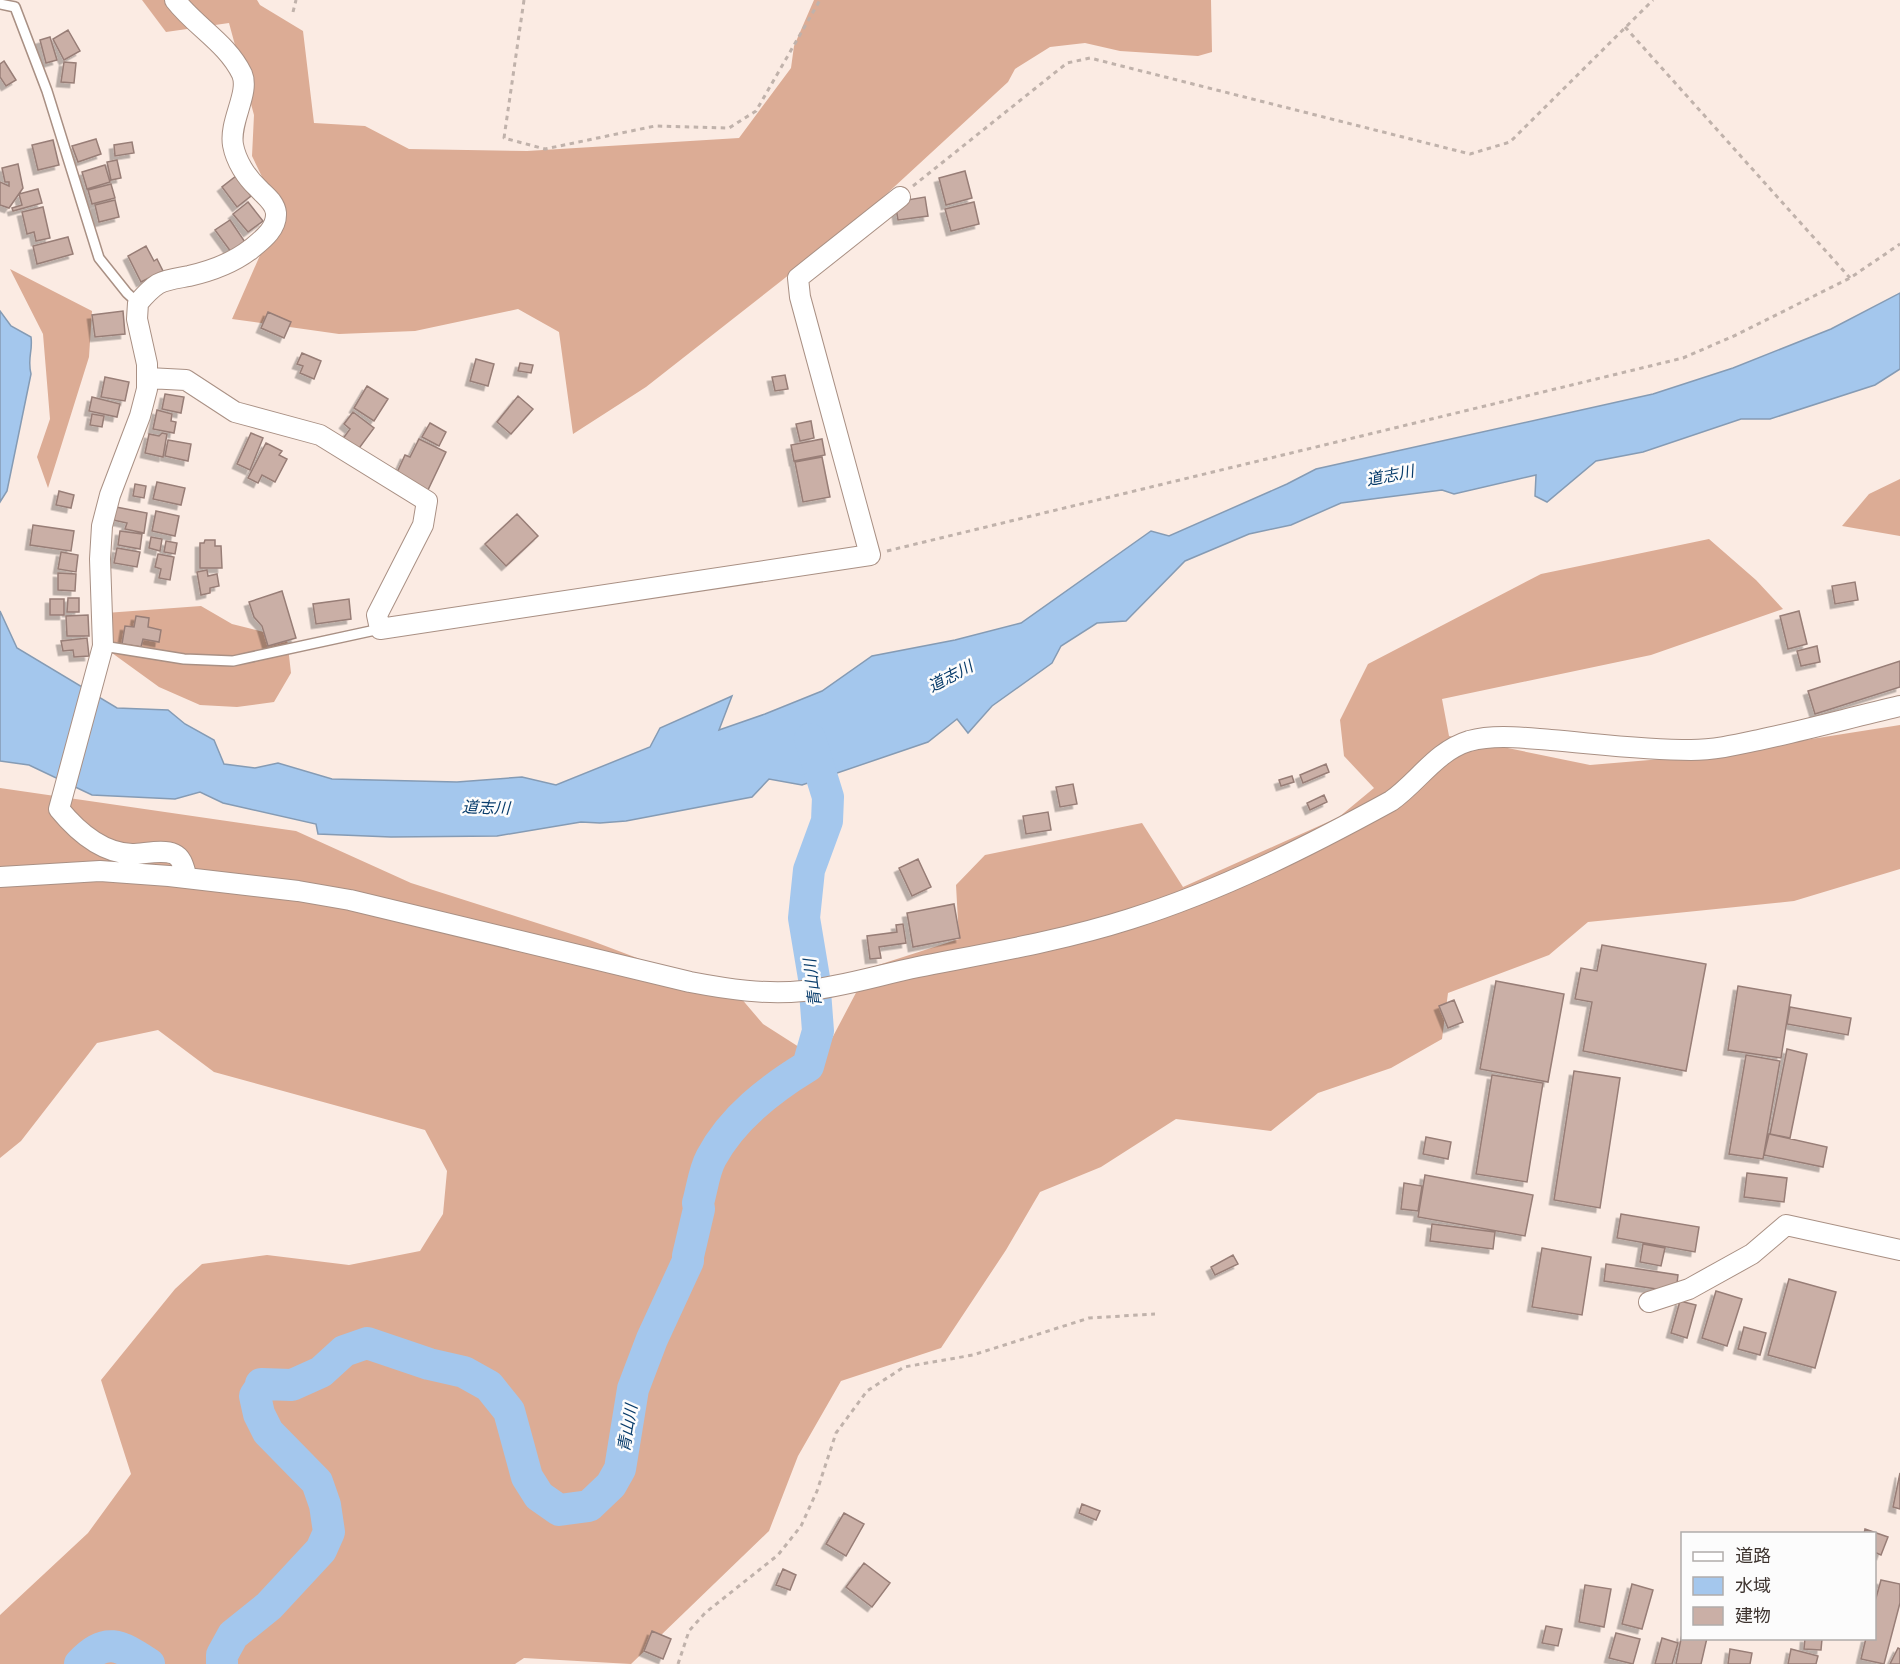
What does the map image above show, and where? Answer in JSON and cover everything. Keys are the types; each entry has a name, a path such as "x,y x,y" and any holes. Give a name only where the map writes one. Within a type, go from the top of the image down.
{"street":[{"path":"175,0 191,18 218,40 241,73 244,90 233,122 233,144 242,168 273,204 276,221 272,230 250,250 210,270 159,283 138,303 137,319 148,378 140,416 102,526 100,559 103,646 59,809 78,830 104,848 123,853 171,852 183,864 187,878"},
{"path":"148,378 186,380 236,412 320,435 427,501 423,525 377,615 380,629 870,555 800,297 798,278 900,197"},
{"path":"0,877 100,872 187,878 324,895 690,982 745,991 801,991 838,986 1053,940 1124,921 1191,897 1262,868 1391,801 1437,758 1467,742 1512,737 1639,748 1716,749 1900,705"},
{"path":"1649,1302 1689,1289 1752,1254 1786,1224 1900,1250"}],"lane":[{"path":"0,4 15,7 47,91 99,258 138,303"},
{"path":"103,646 184,659 233,661 380,629"}],"path":[{"path":"293,12 296,0"},
{"path":"524,0 504,138 545,149 655,126 729,128 756,111 820,0"},
{"path":"900,197 1067,63 1090,58 1470,154 1510,142 1653,0"},
{"path":"1624,27 1850,278"},
{"path":"870,555 1683,358 1736,336 1850,278 1900,244"},
{"path":"678,1664 689,1631 705,1613 778,1555 801,1526 817,1491 836,1432 867,1391 904,1367 974,1355 1089,1318 1155,1314"}],"shaded area":[{"path":"142,0 257,0 260,5 303,31 314,123 365,126 409,149 527,151 739,138 791,68 794,46 814,0 1211,0 1212,52 1198,56 1120,51 1085,43 1050,47 1015,69 1008,82 855,223 646,387 573,434 559,332 518,309 415,331 339,334 232,319 279,212 252,156 254,115 229,23 166,32"},
{"path":"10,269 92,311 89,357 48,488 37,457 50,419 43,334"},
{"path":"1900,479 1900,536 1842,526 1869,494"},
{"path":"1709,539 1756,580 1783,609 1651,655 1442,699 1449,736 1590,765 1710,755 1900,725 1900,869 1794,901 1588,922 1549,955 1448,993 1442,1039 1391,1068 1318,1093 1271,1131 1176,1119 1101,1167 1040,1192 1006,1250 941,1348 841,1381 798,1456 769,1531 631,1664 524,1658 515,1664 0,1664 0,1615 88,1533 131,1474 101,1380 175,1289 202,1264 267,1255 349,1265 420,1251 443,1214 447,1171 425,1130 214,1072 158,1030 97,1043 21,1141 0,1158 0,788 296,831 411,883 587,939 740,997 763,1024 799,1047 808,1084 869,968 959,939 956,885 985,855 1142,823 1183,887 1339,817 1374,788 1344,756 1340,720 1368,664 1541,574"},
{"path":"201,606 232,624 287,638 291,673 274,702 237,707 200,705 159,687 112,653 92,614"}],"water":[{"name":"道志川","path":"1900,293 1900,369 1875,385 1770,419 1741,419 1643,452 1596,461 1547,502 1535,496 1536,475 1454,494 1442,490 1341,503 1291,525 1249,534 1185,561 1126,621 1097,623 1061,646 1052,663 992,706 968,733 957,719 928,742 802,785 769,779 752,797 626,821 581,822 497,836 391,837 318,834 316,824 223,803 200,792 175,799 92,795 29,765 0,761 0,611 17,648 117,708 168,710 185,724 214,740 224,764 255,768 278,763 332,779 457,782 522,777 556,785 650,747 660,728 732,696 719,730 822,691 872,656 955,640 1021,623 1151,531 1169,536 1316,469 1653,394 1733,368 1831,329"},
{"path":"0,311 11,326 31,337 31,374 7,491 0,502"}],"building":[{"path":"68,30 80,51 64,60 53,39"},
{"path":"50,37 57,60 46,63 40,40"},
{"path":"4,61 16,80 6,86 0,77 0,64"},
{"path":"64,62 76,63 74,83 61,82"},
{"path":"96,139 101,154 78,162 72,146"},
{"path":"53,140 59,165 38,170 32,145"},
{"path":"132,142 134,153 115,156 114,145"},
{"path":"117,160 121,178 111,180 107,162"},
{"path":"18,164 23,188 9,208 0,205 0,182 9,186 9,182 5,182 2,168"},
{"path":"105,165 110,182 87,189 82,172"},
{"path":"965,171 972,198 946,205 939,178"},
{"path":"236,176 251,196 237,207 222,187"},
{"path":"111,184 115,198 92,204 88,190"},
{"path":"38,189 42,203 13,211 12,208 22,205 19,194"},
{"path":"925,197 928,216 898,220 895,202"},
{"path":"115,200 119,217 99,222 95,205"},
{"path":"248,202 263,221 248,232 233,214"},
{"path":"974,202 979,224 951,231 945,209"},
{"path":"43,207 50,238 36,241 34,232 27,234 22,212"},
{"path":"230,220 245,242 231,252 215,230"},
{"path":"68,237 73,254 37,264 33,246"},
{"path":"146,246 154,261 157,259 163,271 141,282 128,256"},
{"path":"123,311 125,334 95,337 92,315"},
{"path":"268,312 291,322 284,338 261,328"},
{"path":"302,353 321,361 314,379 300,373 303,366 297,364"},
{"path":"476,359 494,364 488,386 470,381"},
{"path":"520,363 533,365 531,373 518,371"},
{"path":"785,375 788,389 775,391 772,377"},
{"path":"105,377 129,382 125,401 101,397"},
{"path":"367,386 388,399 374,421 354,408"},
{"path":"165,394 184,397 181,413 162,409"},
{"path":"518,396 533,409 511,434 497,422"},
{"path":"92,397 120,404 117,417 89,411"},
{"path":"157,410 172,414 171,421 176,422 174,433 153,429"},
{"path":"353,412 374,428 357,451 342,440 350,429 344,424"},
{"path":"92,414 104,416 102,427 90,425"},
{"path":"811,421 814,438 800,441 796,424"},
{"path":"430,423 446,432 439,446 422,437"},
{"path":"162,433 167,434 163,457 145,453 149,434 159,436"},
{"path":"251,433 263,438 250,470 237,464"},
{"path":"419,439 446,452 427,492 395,477 405,455 410,457"},
{"path":"822,439 825,455 794,461 791,445"},
{"path":"168,440 191,444 188,461 165,456"},
{"path":"266,443 282,451 279,455 287,459 275,482 262,475 258,483 248,478"},
{"path":"822,457 830,497 803,502 795,462"},
{"path":"157,482 185,488 181,505 153,499"},
{"path":"135,484 146,486 144,498 133,496"},
{"path":"59,491 74,495 71,508 56,505"},
{"path":"116,507 147,513 144,533 125,529 127,523 113,520"},
{"path":"156,511 179,516 175,536 152,531"},
{"path":"517,514 538,536 506,566 485,544"},
{"path":"33,525 74,531 71,551 30,545"},
{"path":"120,531 142,534 140,549 118,545"},
{"path":"151,537 162,539 160,551 149,548"},
{"path":"205,540 215,540 215,546 221,546 222,568 200,568 200,543 204,543"},
{"path":"166,541 177,543 175,554 164,552"},
{"path":"117,548 140,552 137,567 114,563"},
{"path":"61,552 78,555 76,572 58,569"},
{"path":"158,554 174,557 170,580 159,578 161,569 155,567"},
{"path":"207,570 208,576 217,574 219,586 210,588 210,593 201,595 197,572"},
{"path":"58,573 76,574 75,591 58,590"},
{"path":"1855,582 1858,600 1835,604 1832,586"},
{"path":"282,591 296,638 268,646 262,626 254,617 249,602"},
{"path":"68,598 79,598 79,612 67,612"},
{"path":"50,599 64,599 64,615 50,615"},
{"path":"349,599 351,619 316,624 313,604"},
{"path":"1799,611 1807,644 1788,649 1780,616"},
{"path":"88,615 89,636 67,636 66,616"},
{"path":"136,616 149,618 148,627 161,630 159,642 143,639 141,647 122,644 125,626 134,627"},
{"path":"87,638 89,656 74,657 73,650 63,651 61,641"},
{"path":"1817,646 1820,662 1801,666 1797,651"},
{"path":"1900,661 1900,687 1815,714 1808,691"},
{"path":"1326,764 1329,772 1303,783 1300,775"},
{"path":"1292,776 1294,782 1281,786 1279,780"},
{"path":"1073,784 1077,804 1060,807 1056,787"},
{"path":"1324,795 1327,802 1310,810 1307,803"},
{"path":"1048,812 1051,830 1026,834 1023,816"},
{"path":"918,859 931,887 912,896 899,868"},
{"path":"954,904 960,938 913,947 907,913"},
{"path":"903,924 906,943 879,947 881,958 870,959 867,936 897,932 896,925"},
{"path":"1602,945 1706,964 1686,1071 1583,1051 1592,1002 1575,999 1581,968 1597,971"},
{"path":"1496,981 1564,994 1548,1082 1480,1069"},
{"path":"1738,986 1791,995 1781,1058 1728,1050"},
{"path":"1454,1000 1463,1022 1448,1028 1439,1006"},
{"path":"1790,1007 1851,1018 1848,1035 1787,1024"},
{"path":"1787,1049 1807,1054 1790,1138 1770,1134"},
{"path":"1746,1055 1780,1061 1763,1159 1729,1154"},
{"path":"1574,1071 1620,1078 1600,1208 1554,1200"},
{"path":"1492,1075 1543,1083 1527,1182 1476,1174"},
{"path":"1769,1134 1827,1147 1823,1167 1764,1155"},
{"path":"1426,1137 1451,1142 1448,1159 1423,1154"},
{"path":"1747,1173 1787,1178 1784,1202 1744,1197"},
{"path":"1425,1175 1533,1195 1525,1236 1418,1217"},
{"path":"1404,1183 1422,1186 1418,1211 1401,1209"},
{"path":"1621,1214 1699,1227 1695,1252 1617,1238"},
{"path":"1432,1224 1495,1232 1493,1249 1430,1241"},
{"path":"1643,1244 1665,1248 1661,1266 1640,1262"},
{"path":"1542,1248 1591,1257 1582,1315 1532,1307"},
{"path":"1233,1255 1238,1264 1215,1275 1211,1267"},
{"path":"1606,1264 1678,1275 1676,1292 1604,1281"},
{"path":"1789,1279 1836,1292 1815,1368 1768,1355"},
{"path":"1716,1291 1742,1299 1727,1346 1702,1338"},
{"path":"1680,1301 1696,1305 1687,1338 1671,1333"},
{"path":"1744,1327 1766,1333 1760,1355 1738,1349"},
{"path":"1900,1473 1900,1509 1893,1507"},
{"path":"1082,1504 1100,1511 1096,1520 1079,1513"},
{"path":"844,1513 864,1524 846,1556 826,1544"},
{"path":"1876,1533 1888,1537 1881,1555 1876,1553"},
{"path":"864,1563 890,1583 872,1607 846,1587"},
{"path":"783,1569 796,1575 790,1590 776,1585"},
{"path":"1881,1580 1900,1584 1900,1603 1884,1664 1861,1659 1866,1640 1876,1640 1876,1598"},
{"path":"1632,1584 1653,1590 1642,1629 1622,1624"},
{"path":"1585,1585 1611,1589 1604,1627 1579,1622"},
{"path":"1546,1626 1562,1629 1558,1646 1542,1643"},
{"path":"652,1631 671,1639 663,1659 644,1651"},
{"path":"1616,1633 1640,1639 1633,1664 1609,1658"},
{"path":"1662,1638 1678,1643 1672,1664 1655,1664"},
{"path":"1681,1639 1707,1640 1701,1664 1676,1664"},
{"path":"1805,1640 1822,1640 1821,1650 1804,1649"},
{"path":"1898,1648 1900,1649 1900,1664 1890,1664"},
{"path":"1730,1649 1752,1653 1750,1664 1728,1664"},
{"path":"1791,1649 1818,1656 1816,1664 1788,1664"}],"waterway":[{"name":"青山川","path":"222,1664 222,1655 233,1635 269,1606 321,1550 329,1532 325,1505 317,1482 268,1432 259,1414 255,1396 261,1384 292,1385 321,1372 344,1351 367,1343 429,1364 464,1372 489,1386 509,1411 527,1477 539,1496 559,1510 589,1506 611,1485 620,1469 633,1389 652,1339 688,1261 699,1209 698,1203 709,1163 720,1144 741,1117 780,1084 808,1066 818,1031 814,978 804,918 809,870 827,821 828,797 810,739"},
{"name":"青山川","path":"80,1664 98,1649 114,1646 130,1652 149,1664"}]}
